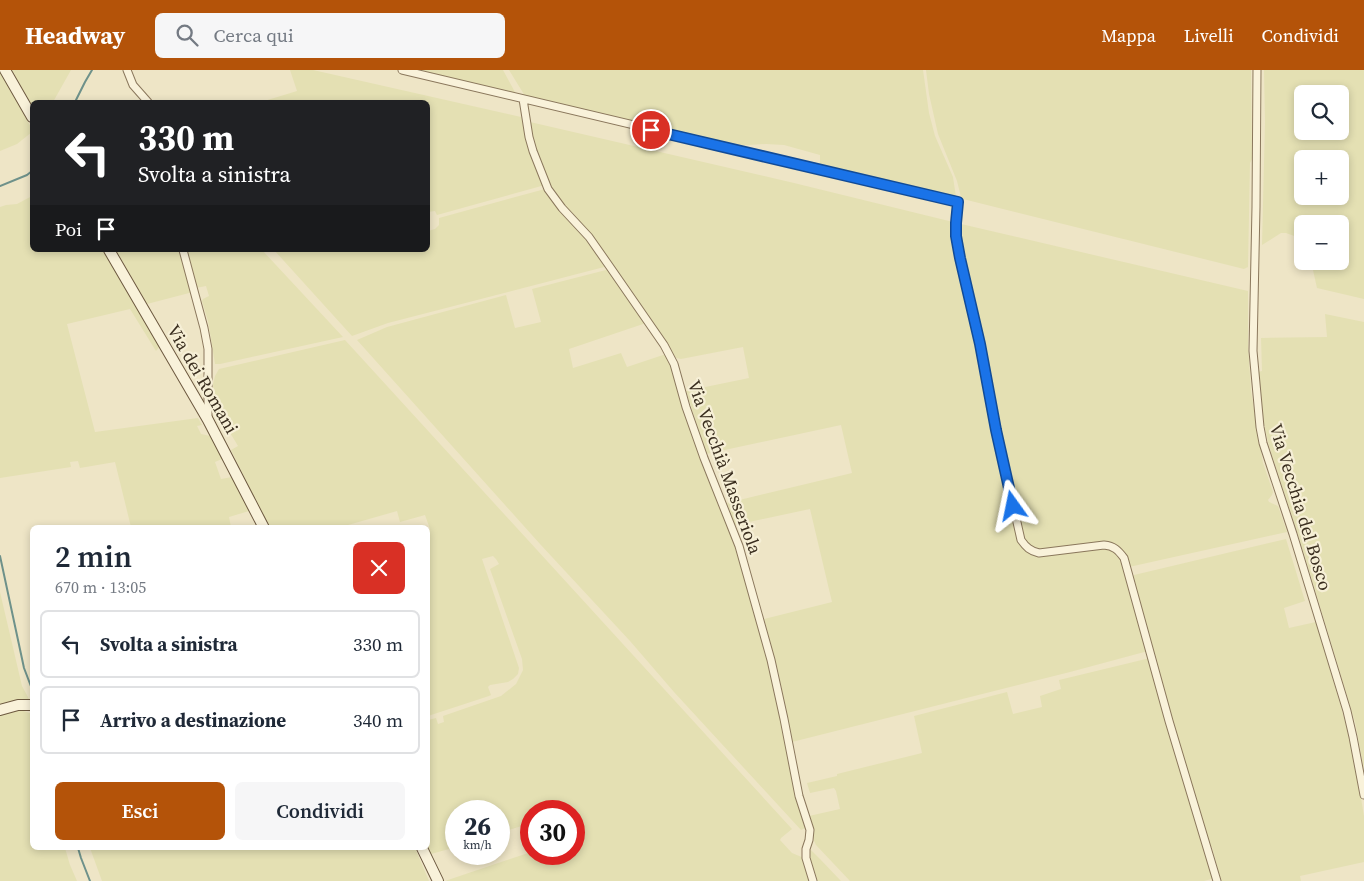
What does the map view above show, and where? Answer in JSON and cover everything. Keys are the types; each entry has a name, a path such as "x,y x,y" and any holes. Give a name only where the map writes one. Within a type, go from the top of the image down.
{"main road":[{"path":"5,70 30,114"},
{"name":"Via dei Romani","path":"110,252 208,420 262,525"},
{"path":"0,710 18,705 30,705"},
{"path":"423,850 438,881"}],"street":[{"path":"127,70 133,85 146,100"},
{"path":"402,70 958,202 956,236 960,258 1021,540 1026,547 1038,553 1104,545 1111,546 1124,558 1169,721 1217,881"},
{"name":"Via Vecchia del Bosco","path":"1257,70 1253,351 1260,427 1263,443 1347,711 1364,795"},
{"name":"Via Vecchià Masseriola","path":"522,98 531,144 548,189 589,238 610,267 664,345 674,364 686,407 704,458 739,546 771,660 798,796 810,830 806,858 813,881"},
{"path":"184,252 208,350 208,420"}],"shaded area":[{"path":"12,70 71,70 54,100 30,100 30,102"},
{"path":"290,70 313,70 521,117 526,138 545,185 437,215 435,211 430,212 430,100 268,100 297,91"},
{"path":"412,70 503,70 516,94"},
{"path":"509,70 923,70 929,113 935,136 953,177 956,197 820,166 820,155 784,145 733,146 525,96"},
{"path":"926,70 1251,70 1252,159 1250,163 1248,267 1244,269 963,199 938,134"},
{"path":"1264,70 1364,70 1364,299 1317,288 1313,270 1349,270 1349,215 1294,215 1294,236 1281,233 1262,245 1265,122"},
{"path":"0,72 30,125 30,134 17,144 0,151"},
{"path":"530,122 953,222 1018,538 1030,552 1109,547 1121,557 1148,651 792,742 778,671 764,619 832,602 810,509 735,525 727,503 852,473 841,425 706,454 686,391 749,378 743,347 681,359 676,358 593,237 563,204 551,186 534,147"},
{"path":"545,189 608,266 388,323 352,336 276,252 430,252 430,230 439,225 439,218"},
{"path":"30,197 30,252 104,252 160,346 156,351 130,309 67,324 95,432 198,418 202,425 197,426 201,434 210,436 224,458 215,462 221,479 232,477 249,511 229,517 231,525 131,525 115,462 80,468 78,461 70,462 71,467 0,478 0,207 17,204"},
{"path":"961,224 1248,291 1248,346 1251,391 1263,463 1273,492 1268,500 1278,506 1287,532 1129,567 1116,547 1038,551 1032,548 1022,538 960,254 958,230"},
{"path":"117,252 183,252 193,292 147,304"},
{"path":"187,252 264,252 343,337 215,364 208,321 202,301 209,296 206,286 196,288"},
{"path":"609,270 646,323 569,349 573,368 621,353 627,367 666,354 669,359 738,548 770,662 807,827 801,830 357,340 387,327 506,295 515,328 541,322 532,289"},
{"path":"1325,314 1364,322 1364,769 1355,722 1269,446 1264,424 1258,372 1262,371 1261,338 1327,337"},
{"path":"345,340 792,829 780,840 792,853 804,858 811,881 445,881 492,865 510,865 510,859 520,856 520,865 585,865 585,800 520,800 520,826 510,830 510,800 445,800 445,850 431,854 429,850 430,720 436,718 438,724 444,722 443,716 501,696 516,684 523,670 522,659 490,569 499,564 493,556 482,559 519,668 518,674 508,682 490,685 488,687 491,695 489,696 430,715 430,525 425,515 400,522 397,511 348,525 268,525 231,450 238,446 219,418 214,399 213,384 219,369"},
{"path":"1286,539 1305,601 1284,608 1289,628 1316,622 1355,762 1364,816 1364,862 1300,876 1301,881 1221,881 1171,720 1133,577 1134,575"},
{"path":"0,592 22,686 29,699 0,707"},
{"path":"1150,658 1215,878 1204,881 850,881 816,845 812,836 809,816 840,809 834,788 810,793 807,783 922,753 914,716 1007,692 1013,714 1042,707 1040,696 1061,689 1059,680"},
{"path":"15,708 30,713 30,850 66,850 77,881 0,881 0,712"},
{"path":"809,848 841,881 816,881 809,858"},
{"path":"91,850 416,850 429,881 102,881"}],"waterway":[{"path":"76,100 92,70"},
{"path":"0,186 30,173"},
{"path":"0,556 24,668 30,684"},
{"path":"79,850 90,881"}],"route":[{"path":"651,130 958,202 956,236 1013,506"}]}
